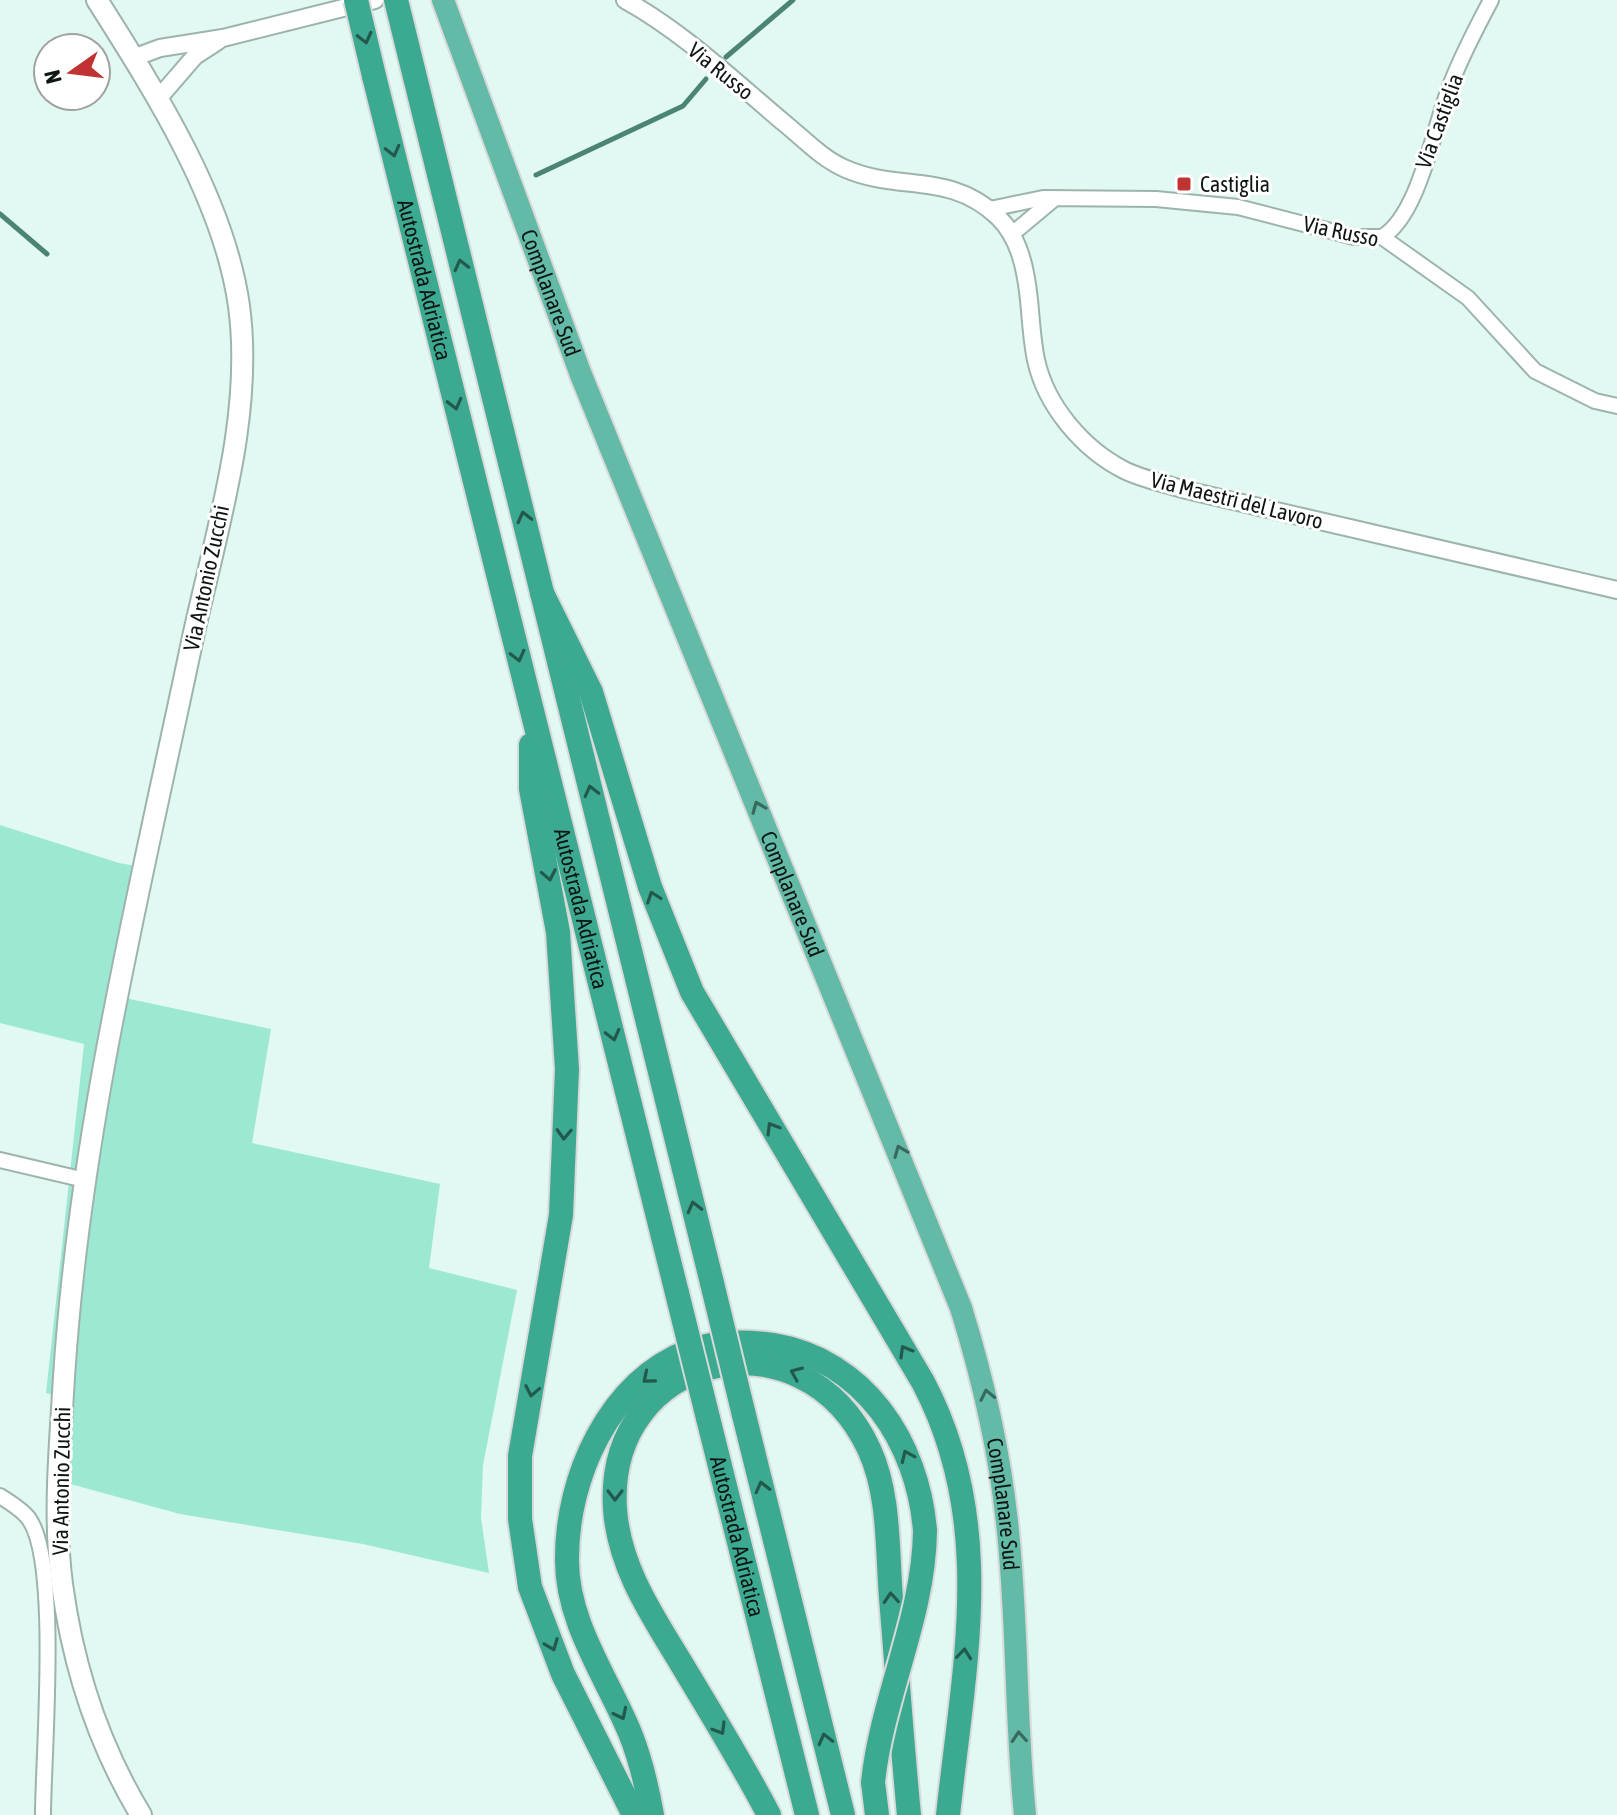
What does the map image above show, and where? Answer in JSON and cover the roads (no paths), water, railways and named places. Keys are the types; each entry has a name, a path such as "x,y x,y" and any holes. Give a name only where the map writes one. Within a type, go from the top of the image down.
{"highway":[{"name":"Autostrada Adriatica","path":"356,0 807,1815"},
{"name":"Autostrada Adriatica","path":"396,0 843,1815"},
{"name":"Complanare Sud","path":"443,0 581,375 936,1238 961,1308 986,1389 1008,1525 1025,1815"},
{"path":"542,593 591,692 650,887 692,992 923,1382 953,1451 964,1490 971,1566 948,1815"},
{"path":"533,715 531,789 558,932 567,1069 561,1215 520,1456 520,1519 530,1587 557,1659 634,1815"},
{"path":"652,1815 630,1733 575,1613 567,1561 571,1503 577,1480 593,1446 622,1402 654,1372 702,1347 750,1342 807,1354 847,1375 883,1412 910,1460 923,1508 925,1531 917,1603 878,1750 873,1782 877,1815"},
{"path":"769,1815 647,1607 624,1557 615,1508 619,1462 626,1437 640,1415 656,1398 688,1375 728,1362 771,1364 813,1381 848,1413 870,1451 886,1519 909,1815"}],"main road":[{"name":"Via Antonio Zucchi","path":"97,0 157,100 223,240 240,311 242,365 230,462 121,981 85,1180 70,1286 57,1538 77,1668 100,1733 141,1815"}],"street":[{"path":"133,58 160,48 223,38 375,0"},
{"name":"Via Russo","path":"625,0 658,20 829,160 866,176 945,186 990,209 1012,234"},
{"name":"Via Castiglia","path":"1382,237 1393,231 1408,209 1449,89 1491,0"},
{"path":"157,100 195,56 223,38"},
{"path":"1012,234 1046,202 1058,197"},
{"name":"Via Russo","path":"990,209 1026,200 1058,197 1210,203 1269,214 1354,237 1382,237 1468,298 1535,371 1595,401 1617,406"},
{"name":"Via Maestri del Lavoro","path":"1012,234 1028,285 1036,360 1044,385 1077,434 1098,455 1117,466 1182,489 1617,590"},
{"path":"0,1160 85,1180"},
{"name":"Via Antonio Zucchi","path":"0,1496 29,1519 42,1558 48,1637 43,1815"}],"waterway":[{"path":"726,57 793,0"},
{"path":"536,175 683,106 706,79"},
{"path":"0,214 47,254"}],"place":[{"name":"Castiglia","path":"1184,184"}]}
